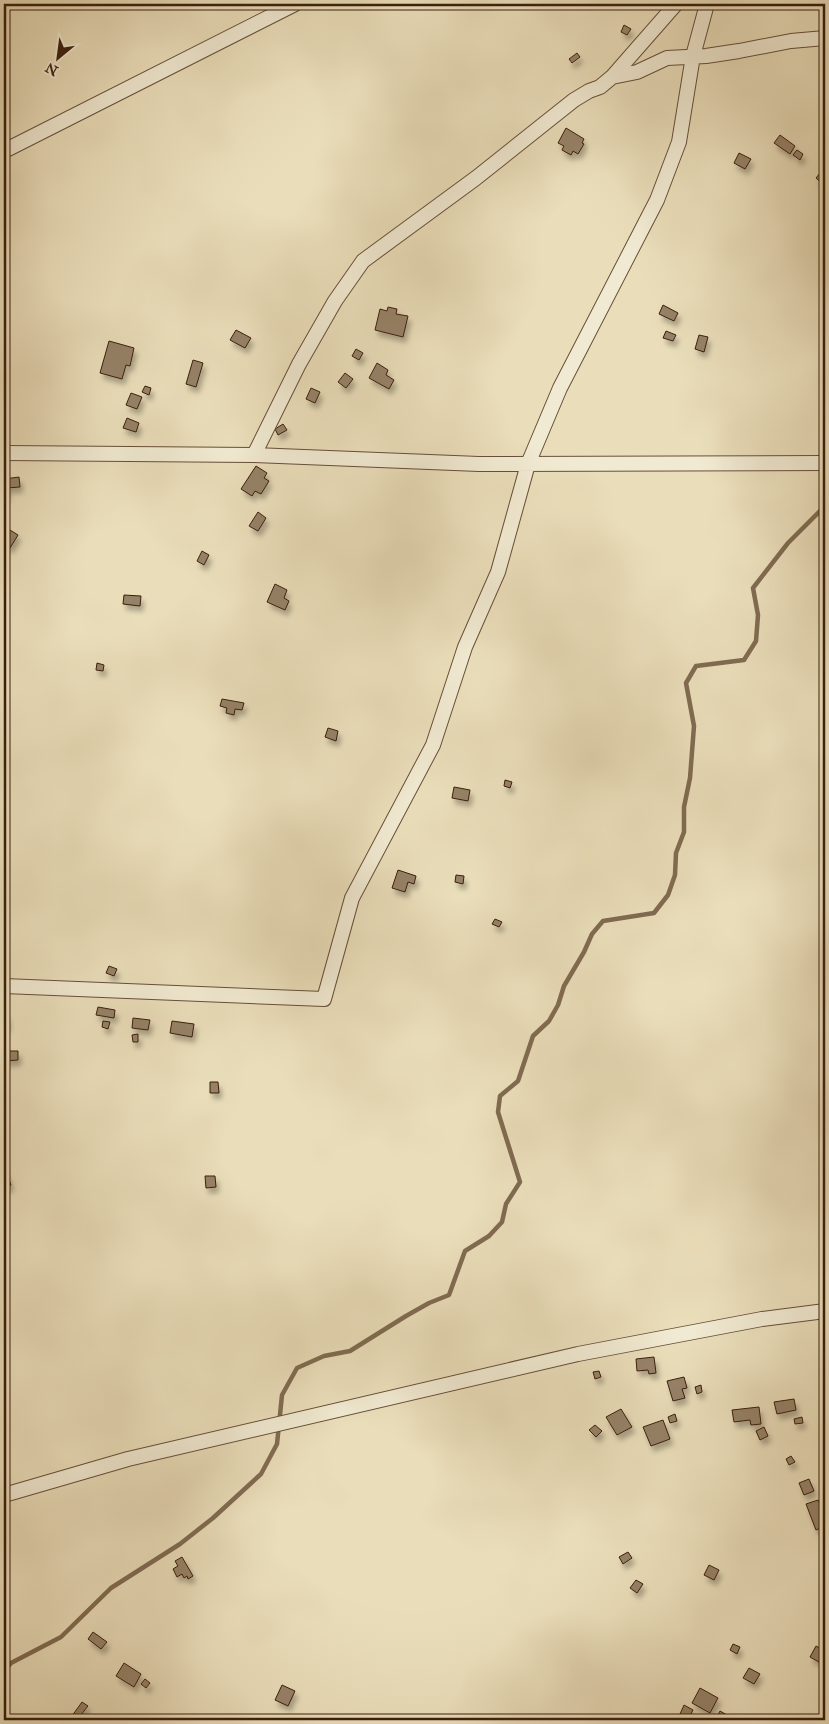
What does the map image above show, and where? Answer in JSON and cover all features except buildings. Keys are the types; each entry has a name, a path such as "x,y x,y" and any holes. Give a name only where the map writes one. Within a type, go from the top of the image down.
{"street":[{"path":"4,151 295,4"},
{"path":"254,455 299,364 335,301 363,261 476,178 574,100 589,91 600,88 612,77 674,4"},
{"path":"4,986 324,999 352,898 433,745 465,647 498,572 528,464 560,388 657,200 679,142 693,56 707,4"},
{"path":"612,77 637,72 667,58 739,52 791,41 825,38"},
{"path":"4,453 254,455 479,464 825,463"},
{"path":"4,1495 128,1459 578,1354 762,1320 825,1311"}],"waterway":[{"path":"4,1671 11,1663 61,1637 111,1588 180,1544 213,1518 261,1474 277,1444 282,1395 297,1368 324,1356 350,1351 406,1316 429,1303 449,1295 465,1251 489,1236 502,1222 506,1204 520,1182 498,1112 500,1096 518,1081 533,1036 549,1021 558,1005 564,986 592,934 603,921 654,913 668,895 675,875 676,853 684,832 684,807 690,778 694,726 686,683 696,666 744,660 756,641 758,615 753,588 788,543 825,506"}]}
